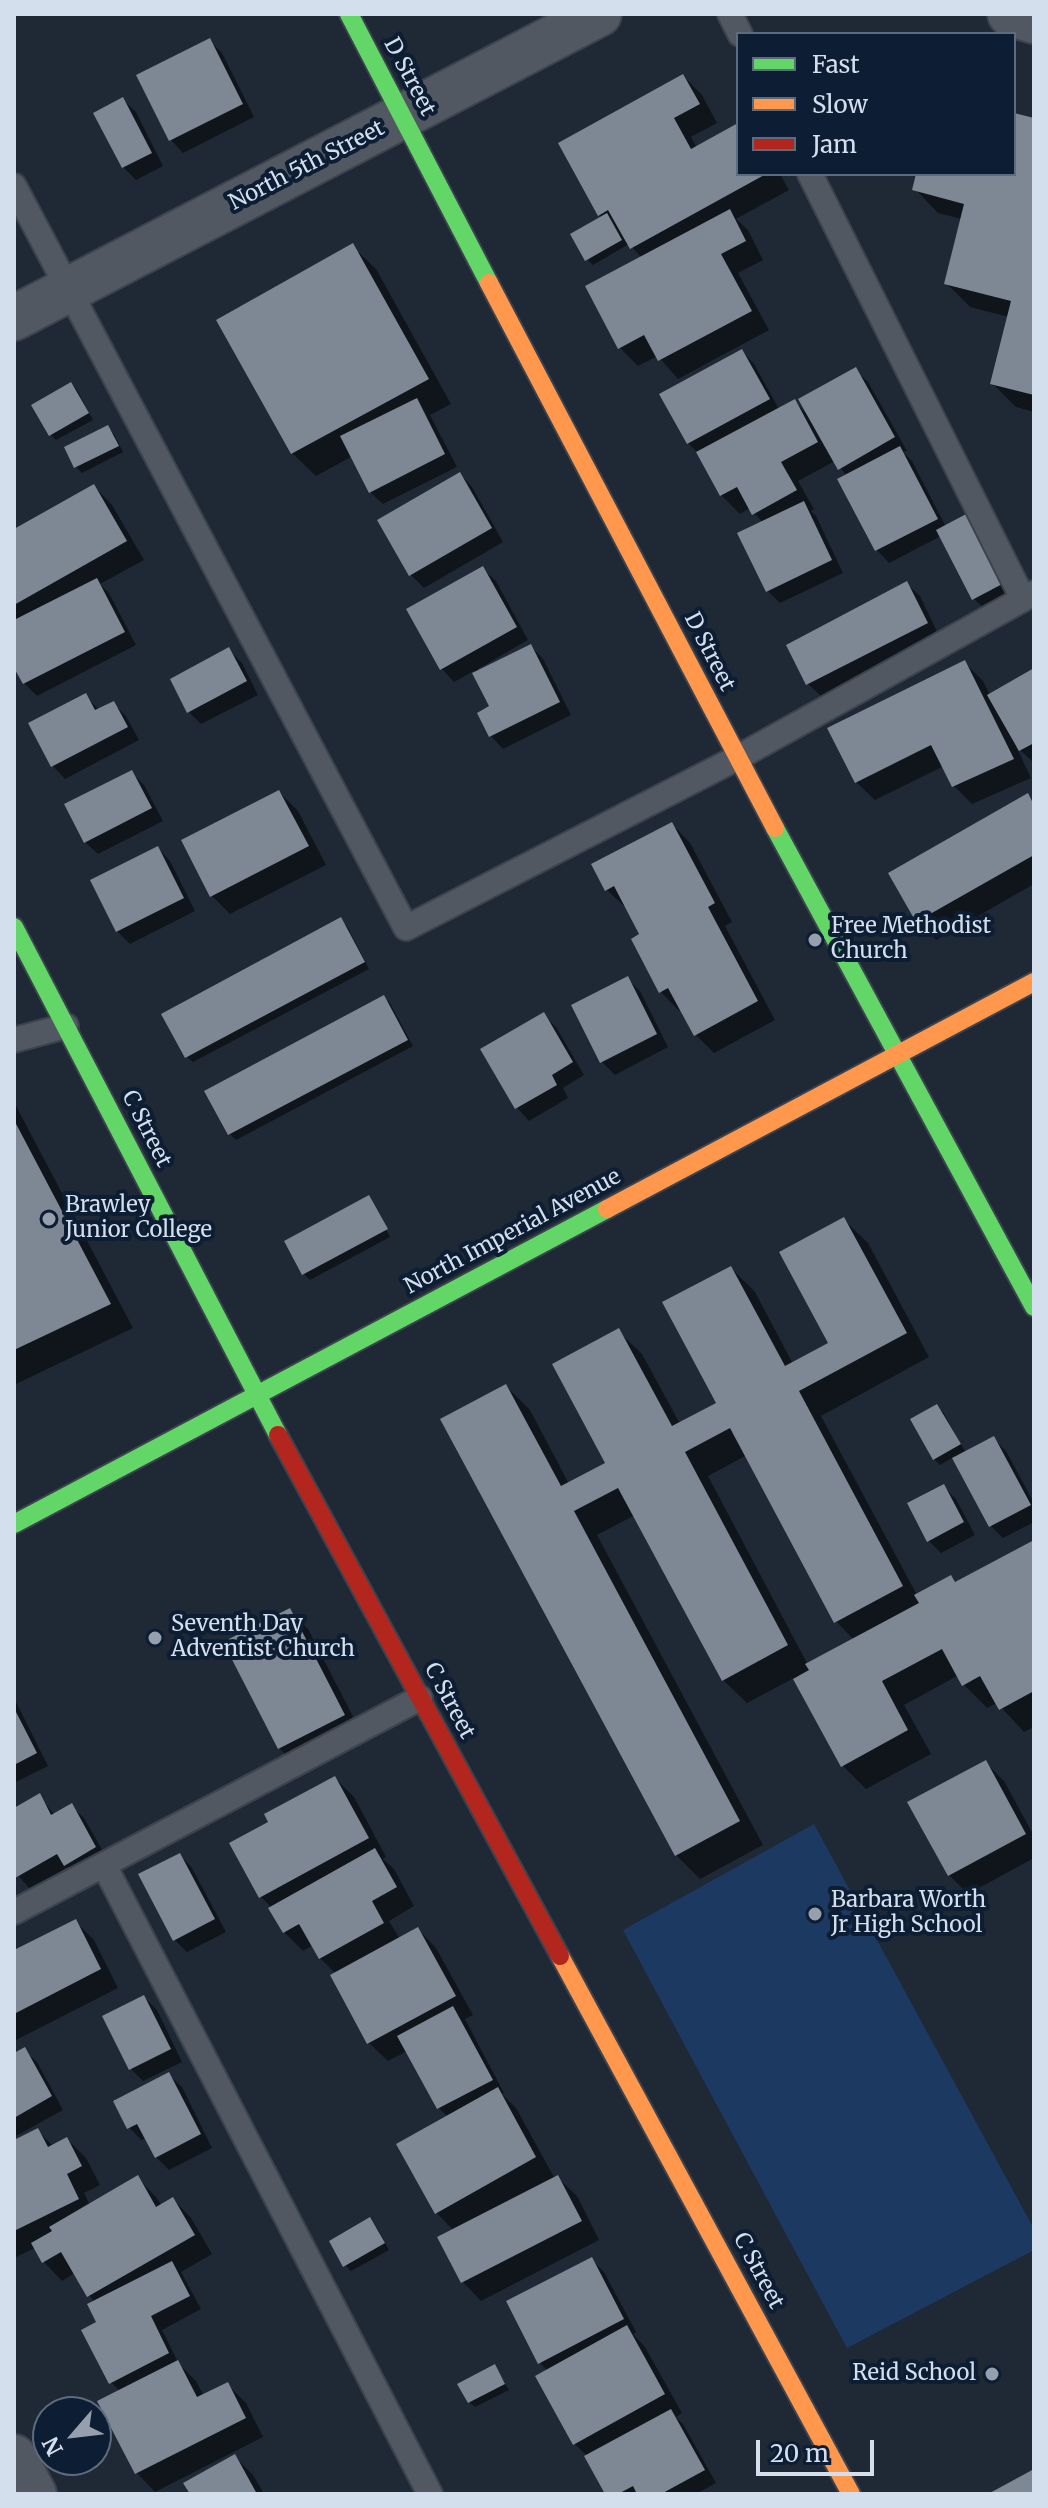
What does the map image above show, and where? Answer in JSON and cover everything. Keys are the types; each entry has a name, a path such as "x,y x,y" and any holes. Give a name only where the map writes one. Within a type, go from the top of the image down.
{"street":[{"name":"D Street","path":"349,14 737,758 1034,1307"},
{"name":"North 5th Street","path":"14,318 599,14"},
{"path":"1010,14 1034,21"},
{"name":"C Street","path":"14,927 256,1395 847,2492"},
{"name":"North Imperial Avenue","path":"14,1524 1034,982"},
{"path":"14,2457 34,2494"}],"lane":[{"path":"730,14 739,32"},
{"path":"14,186 406,928 737,758 1028,596 811,176"},
{"path":"14,1040 66,1026"},
{"path":"14,1912 420,1698"},
{"path":"104,1865 430,2494"}],"shaded area":[{"path":"814,1824 1034,2229 1034,2250 847,2348 623,1930"}],"building":[{"path":"210,38 243,104 169,141 136,75"},
{"path":"683,74 700,104 674,118 691,149 736,124 736,176 762,176 630,249 608,210 598,216 558,143"},
{"path":"123,97 152,153 122,168 93,113"},
{"path":"1016,114 1034,118 1034,395 990,384 1011,301 944,284 964,204 912,190 916,176 1016,176"},
{"path":"730,209 746,241 721,254 752,311 658,361 644,335 618,349 585,286"},
{"path":"607,213 622,240 585,261 570,234"},
{"path":"353,243 429,379 291,454 216,320"},
{"path":"742,349 770,399 687,444 659,394"},
{"path":"856,367 895,437 838,470 798,399"},
{"path":"71,382 89,413 49,436 31,405"},
{"path":"417,398 445,454 369,493 340,436"},
{"path":"795,399 818,442 781,462 797,490 752,515 737,487 720,496 696,452"},
{"path":"108,425 119,446 74,468 64,447"},
{"path":"900,446 938,519 875,551 837,479"},
{"path":"460,472 492,528 409,576 377,520"},
{"path":"94,484 127,541 14,605 14,529"},
{"path":"804,501 832,560 766,592 737,533"},
{"path":"970,512 1006,582 972,600 936,530"},
{"path":"483,566 517,627 440,670 406,609"},
{"path":"97,578 125,632 23,684 14,668 14,620"},
{"path":"907,581 928,623 806,685 786,645"},
{"path":"531,644 560,702 489,737 477,713 489,706 472,673"},
{"path":"229,647 247,681 187,713 170,679"},
{"path":"965,660 1014,759 952,787 931,745 855,783 827,728"},
{"path":"1034,668 1034,743 1019,751 987,695"},
{"path":"86,693 95,710 114,701 128,727 51,767 28,723"},
{"path":"132,770 152,808 84,843 64,804"},
{"path":"279,790 309,846 210,897 181,840"},
{"path":"1028,793 1034,805 1034,855 916,922 888,873"},
{"path":"672,822 715,903 708,907 758,1001 694,1036 668,988 659,993 631,939 639,934 614,886 605,891 591,864"},
{"path":"158,846 184,898 116,932 90,880"},
{"path":"341,917 365,962 185,1058 161,1014"},
{"path":"628,976 657,1034 600,1063 571,1005"},
{"path":"384,995 408,1040 228,1135 204,1091"},
{"path":"544,1012 573,1062 552,1075 557,1085 515,1109 480,1049"},
{"path":"14,1120 111,1304 14,1350"},
{"path":"369,1195 388,1229 302,1275 284,1241"},
{"path":"844,1217 907,1333 799,1391 903,1586 834,1623 730,1428 685,1452 788,1645 722,1681 618,1488 574,1511 740,1821 675,1856 440,1419 506,1384 561,1486 605,1463 552,1364 619,1328 672,1426 716,1403 662,1302 731,1266 785,1366 828,1343 779,1252"},
{"path":"937,1404 961,1444 933,1460 910,1419"},
{"path":"994,1436 1031,1505 989,1527 952,1458"},
{"path":"944,1484 964,1522 927,1542 907,1503"},
{"path":"1034,1540 1034,1691 999,1710 980,1676 962,1686 942,1649 882,1681 908,1730 841,1767 793,1679 809,1670 805,1664 919,1603 914,1595 951,1575 955,1582"},
{"path":"290,1608 345,1715 278,1749 223,1642"},
{"path":"14,1708 37,1753 14,1765"},
{"path":"986,1760 1026,1834 948,1876 907,1802"},
{"path":"335,1776 369,1838 259,1898 229,1843 268,1822 264,1814"},
{"path":"40,1793 51,1815 72,1803 96,1847 64,1866 57,1854 15,1878 14,1808"},
{"path":"375,1848 397,1887 372,1901 384,1923 319,1959 299,1924 283,1933 268,1908"},
{"path":"180,1853 215,1919 173,1941 138,1874"},
{"path":"76,1919 101,1969 14,2014 14,1950"},
{"path":"418,1927 456,1996 367,2044 330,1975"},
{"path":"144,1995 171,2049 129,2070 102,2016"},
{"path":"453,2006 493,2080 437,2109 397,2036"},
{"path":"25,2047 52,2096 14,2118 14,2053"},
{"path":"169,2072 201,2134 155,2158 137,2124 127,2129 113,2101"},
{"path":"498,2087 536,2157 435,2214 396,2144"},
{"path":"38,2128 48,2147 67,2137 82,2166 67,2174 79,2199 14,2231 14,2140"},
{"path":"138,2175 156,2207 173,2197 195,2235 87,2297 61,2252 42,2263 31,2243 52,2231 49,2227"},
{"path":"558,2175 582,2221 461,2283 437,2237"},
{"path":"370,2217 385,2243 343,2267 329,2241"},
{"path":"592,2257 624,2319 538,2364 506,2301"},
{"path":"172,2261 190,2296 151,2316 169,2353 109,2384 81,2330 96,2322 87,2304"},
{"path":"627,2325 665,2394 573,2445 535,2376"},
{"path":"178,2360 197,2397 228,2382 246,2418 135,2474 112,2430 112,2396 107,2396"},
{"path":"495,2364 505,2384 468,2403 457,2384"},
{"path":"671,2409 705,2470 661,2494 637,2494 633,2486 618,2494 605,2494 584,2456"},
{"path":"235,2454 257,2494 190,2494 183,2483"},
{"path":"1034,2469 1034,2494 988,2494"}],"traffic: fast":[{"path":"349,14 489,283"},
{"path":"775,828 1034,1307"},
{"path":"14,927 278,1435"},
{"path":"14,1524 607,1209"}],"traffic: slow":[{"path":"489,283 775,828"},
{"path":"607,1209 1034,982"},
{"path":"560,1956 851,2494"}],"traffic: jam":[{"path":"278,1435 560,1956"}],"place":[{"name":"Free Methodist Church","path":"815,940"},
{"name":"Brawley Junior College","path":"49,1219"},
{"name":"Seventh Day Adventist Church","path":"155,1638"},
{"name":"Barbara Worth Jr High School","path":"815,1914"},
{"name":"Reid School","path":"992,2374"}]}
